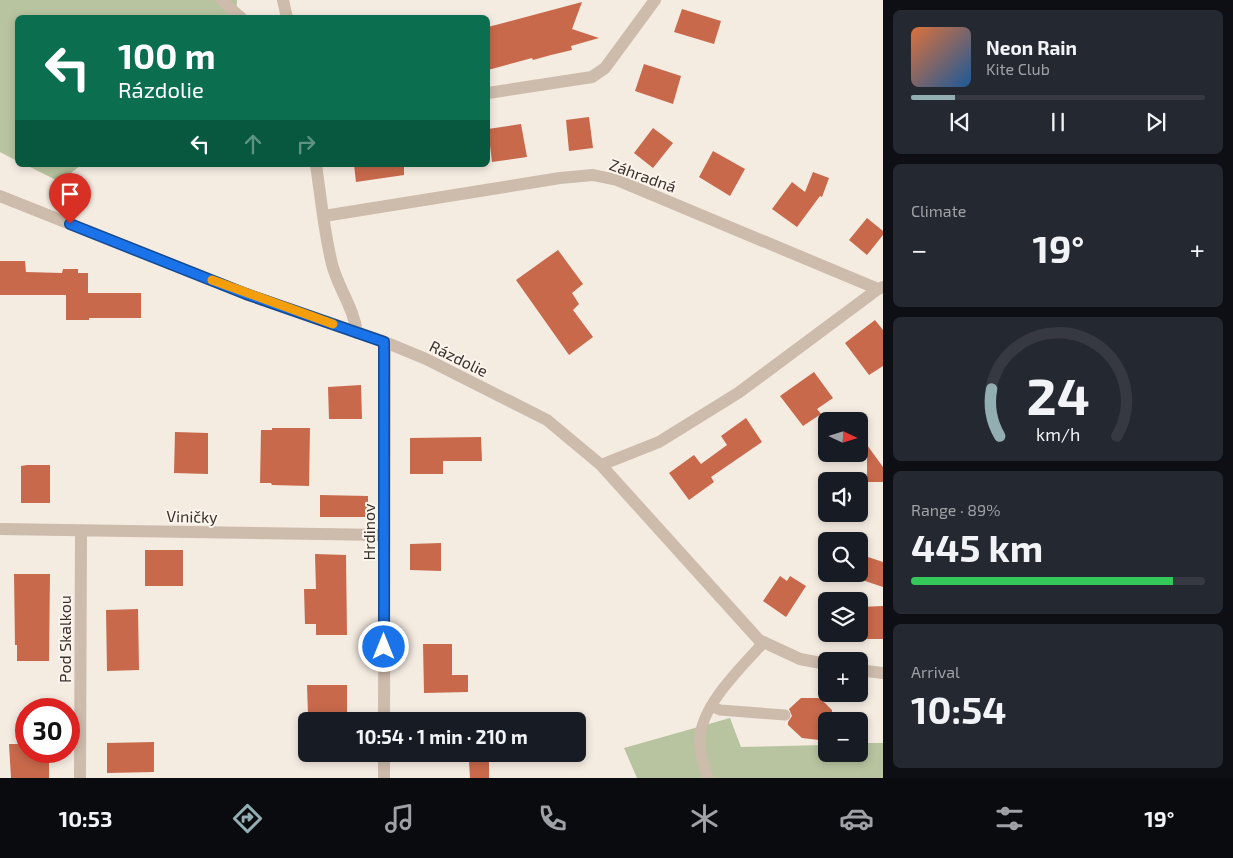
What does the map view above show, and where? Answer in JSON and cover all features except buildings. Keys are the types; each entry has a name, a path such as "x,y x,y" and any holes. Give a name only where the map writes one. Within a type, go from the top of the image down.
{"street":[{"path":"283,0 286,15"},
{"path":"490,93 592,77 605,68 655,0"},
{"path":"316,167 332,263 338,285 355,320 357,332"},
{"name":"Záhradná","path":"324,216 521,184 593,175 617,180 880,288"},
{"name":"Rázdolie","path":"0,196 246,294 357,332 426,359 547,420 601,465 760,640 800,660 818,663"},
{"name":"Záhradná","path":"601,465 659,442 738,393 880,288"},
{"name":"Hrdinov","path":"384,342 384,712"},
{"name":"Viničky","path":"0,529 384,535"},
{"name":"Pod Skalkou","path":"80,531 80,778"},
{"path":"868,671 883,673"},
{"path":"384,762 384,778"}],"lane":[{"path":"221,0 238,15"},
{"path":"708,778 701,756 700,736 711,706 719,692 764,642"},
{"path":"711,706 720,710 785,715"}],"green space":[{"path":"0,0 237,0 236,15 15,15 15,160 0,152"},
{"path":"30,167 79,167 60,182"},
{"path":"730,718 741,747 818,745 818,762 868,762 868,743 883,743 883,778 637,778 624,748"}],"slow traffic":[{"path":"212,280 246,294 333,324"}],"route":[{"path":"70,224 246,294 384,342 384,647"}]}
